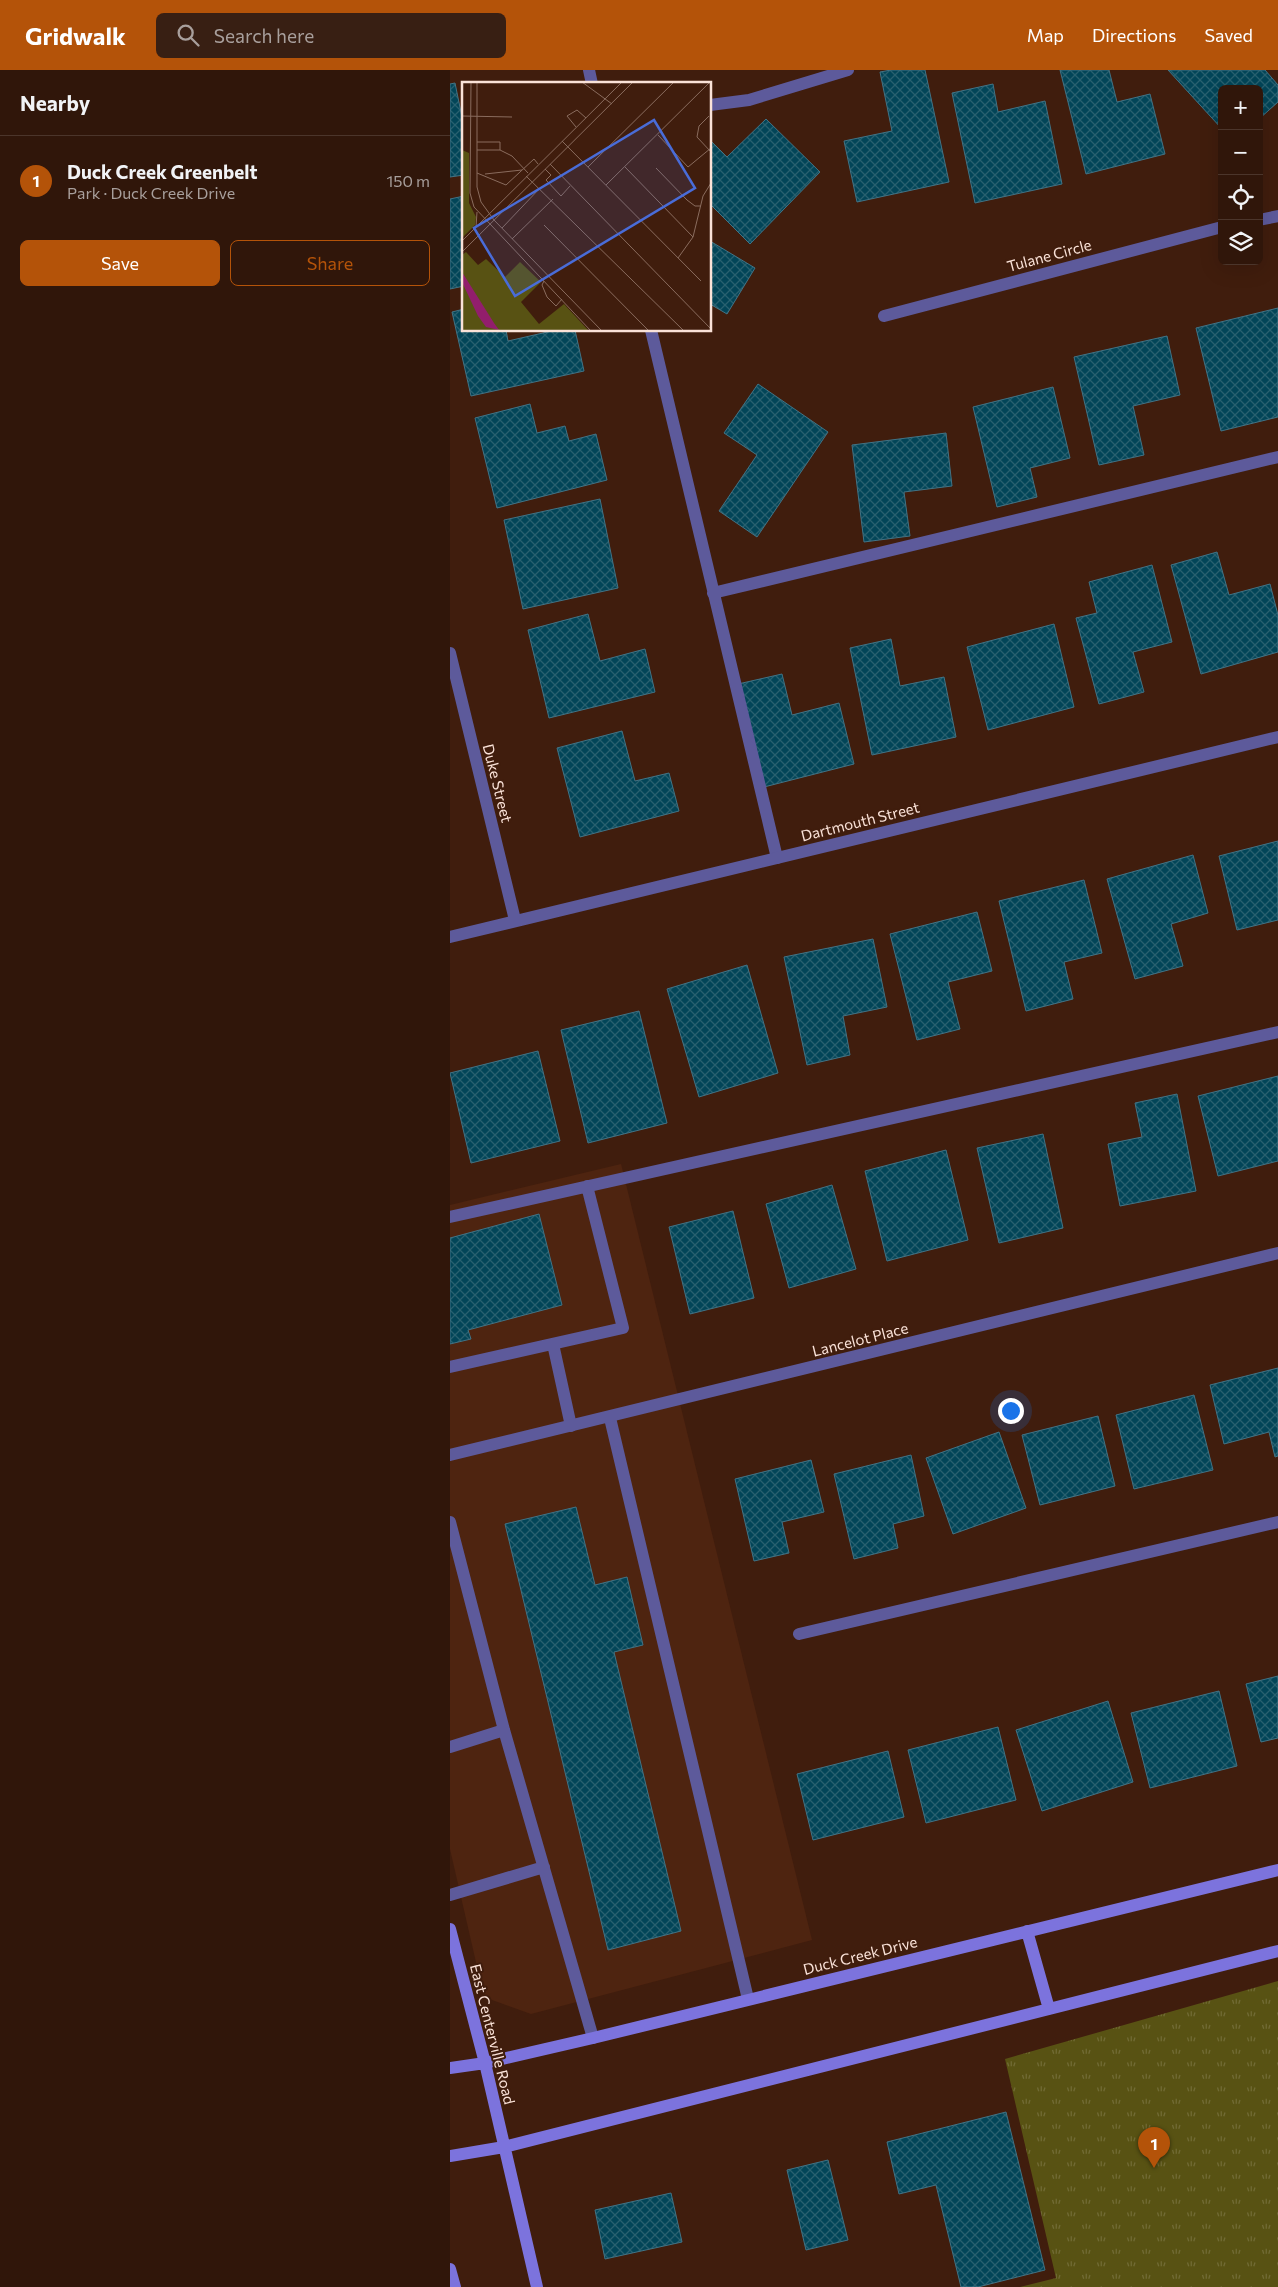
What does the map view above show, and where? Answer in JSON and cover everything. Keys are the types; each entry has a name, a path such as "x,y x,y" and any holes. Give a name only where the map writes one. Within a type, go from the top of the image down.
{"main road":[{"name":"Duck Creek Drive","path":"450,2068 485,2063 593,2038 1278,1870"},
{"name":"East Centerville Road","path":"450,1928 485,2063 537,2287"},
{"path":"1027,1931 1049,2009"},
{"path":"450,2156 504,2147 1278,1951"},
{"path":"450,2269 455,2287"}],"street":[{"path":"711,105 749,100 848,70"},
{"path":"1263,219 1278,216"},
{"name":"Tulane Circle","path":"884,316 1218,228"},
{"path":"651,331 777,858"},
{"path":"713,593 1278,456"},
{"name":"Duke Street","path":"450,653 515,920"},
{"name":"Dartmouth Street","path":"450,937 1278,737"},
{"path":"450,1217 1278,1032"},
{"path":"450,1367 623,1328 587,1186"},
{"name":"Lancelot Place","path":"450,1455 610,1418 1278,1253"},
{"path":"553,1344 571,1426"},
{"path":"610,1418 748,1999"},
{"path":"450,1522 504,1730 593,2038"},
{"path":"799,1634 1278,1522"},
{"path":"450,1578 463,1574"},
{"path":"450,1747 504,1730"},
{"path":"450,1895 544,1867"}],"shaded area":[{"path":"621,1164 812,1940 531,2014 484,1997 450,1849 450,1205"}],"green space":[{"path":"1278,1981 1278,2287 1020,2287 1056,2278 1005,2059"}],"building":[{"path":"891,70 925,70 949,182 857,202 844,141 892,131 880,72"},
{"path":"1060,70 1109,70 1117,102 1150,94 1165,154 1086,174"},
{"path":"1168,70 1265,70 1278,85 1278,102 1263,115 1263,85 1218,85 1218,125"},
{"path":"455,83 462,117 462,175 450,177 450,84"},
{"path":"993,84 998,112 1045,101 1062,184 975,203 952,93"},
{"path":"766,119 820,172 750,244 711,205 711,141 727,157"},
{"path":"462,196 462,286 450,289 450,199"},
{"path":"711,242 755,268 727,314 711,305"},
{"path":"1278,308 1278,417 1221,431 1196,328"},
{"path":"462,310 462,331 506,331 508,341 552,331 575,331 584,371 471,396 452,312"},
{"path":"1167,336 1180,395 1133,406 1144,455 1099,465 1074,357"},
{"path":"758,384 828,432 757,537 719,511 757,455 724,433"},
{"path":"1053,387 1070,458 1030,468 1037,497 997,507 973,407"},
{"path":"530,404 537,433 565,426 569,441 596,434 607,480 497,508 475,418"},
{"path":"946,433 952,486 904,492 910,536 864,542 852,445"},
{"path":"600,499 618,588 523,609 504,520"},
{"path":"1217,552 1229,595 1270,584 1278,615 1278,652 1201,674 1171,565"},
{"path":"1152,565 1172,642 1133,652 1144,692 1099,704 1076,618 1097,613 1089,582"},
{"path":"588,614 600,661 645,649 655,692 549,718 528,630"},
{"path":"1054,624 1074,707 988,730 967,647"},
{"path":"891,639 900,686 944,677 956,737 872,755 850,648"},
{"path":"782,674 792,715 839,703 854,764 764,787 738,684"},
{"path":"622,731 635,781 669,773 679,811 580,837 557,748"},
{"path":"1278,841 1278,920 1237,930 1219,856"},
{"path":"1193,855 1208,913 1171,924 1183,966 1135,979 1107,879"},
{"path":"1084,880 1102,953 1064,962 1073,999 1026,1011 999,901"},
{"path":"977,912 992,971 948,982 960,1029 917,1040 890,934"},
{"path":"873,939 887,1007 843,1016 850,1055 807,1065 784,957"},
{"path":"747,965 778,1073 699,1097 667,989"},
{"path":"639,1011 667,1123 588,1143 561,1030"},
{"path":"538,1051 560,1141 471,1163 450,1073"},
{"path":"1278,1076 1278,1161 1218,1176 1198,1096"},
{"path":"1177,1094 1196,1191 1120,1206 1108,1144 1142,1137 1135,1103"},
{"path":"1043,1134 1063,1228 999,1243 977,1148"},
{"path":"946,1150 968,1240 887,1261 865,1171"},
{"path":"832,1185 856,1269 789,1288 766,1204"},
{"path":"733,1211 754,1298 690,1314 669,1227"},
{"path":"539,1214 562,1305 468,1330 471,1339 450,1344 450,1238"},
{"path":"1278,1368 1278,1456 1275,1457 1269,1432 1224,1444 1210,1385"},
{"path":"1194,1395 1213,1470 1134,1489 1116,1415"},
{"path":"1098,1416 1115,1486 1040,1505 1022,1435"},
{"path":"999,1432 1026,1508 953,1534 926,1458"},
{"path":"911,1455 924,1516 893,1524 898,1548 854,1559 834,1474"},
{"path":"811,1460 824,1512 782,1522 789,1553 754,1561 735,1479"},
{"path":"576,1507 595,1585 627,1577 643,1645 614,1652 681,1931 608,1950 505,1524"},
{"path":"1278,1676 1278,1738 1261,1742 1246,1684"},
{"path":"1219,1691 1237,1766 1150,1788 1131,1713"},
{"path":"1108,1701 1133,1782 1042,1811 1016,1730"},
{"path":"998,1727 1016,1800 926,1823 908,1750"},
{"path":"888,1751 904,1817 813,1840 797,1774"},
{"path":"1006,2112 1045,2270 978,2287 961,2287 936,2185 899,2194 887,2142"},
{"path":"828,2160 848,2240 806,2250 787,2170"},
{"path":"671,2193 682,2242 605,2259 595,2210"}],"place":[{"name":"Duck Creek Greenbelt","path":"1154,2168"}]}
